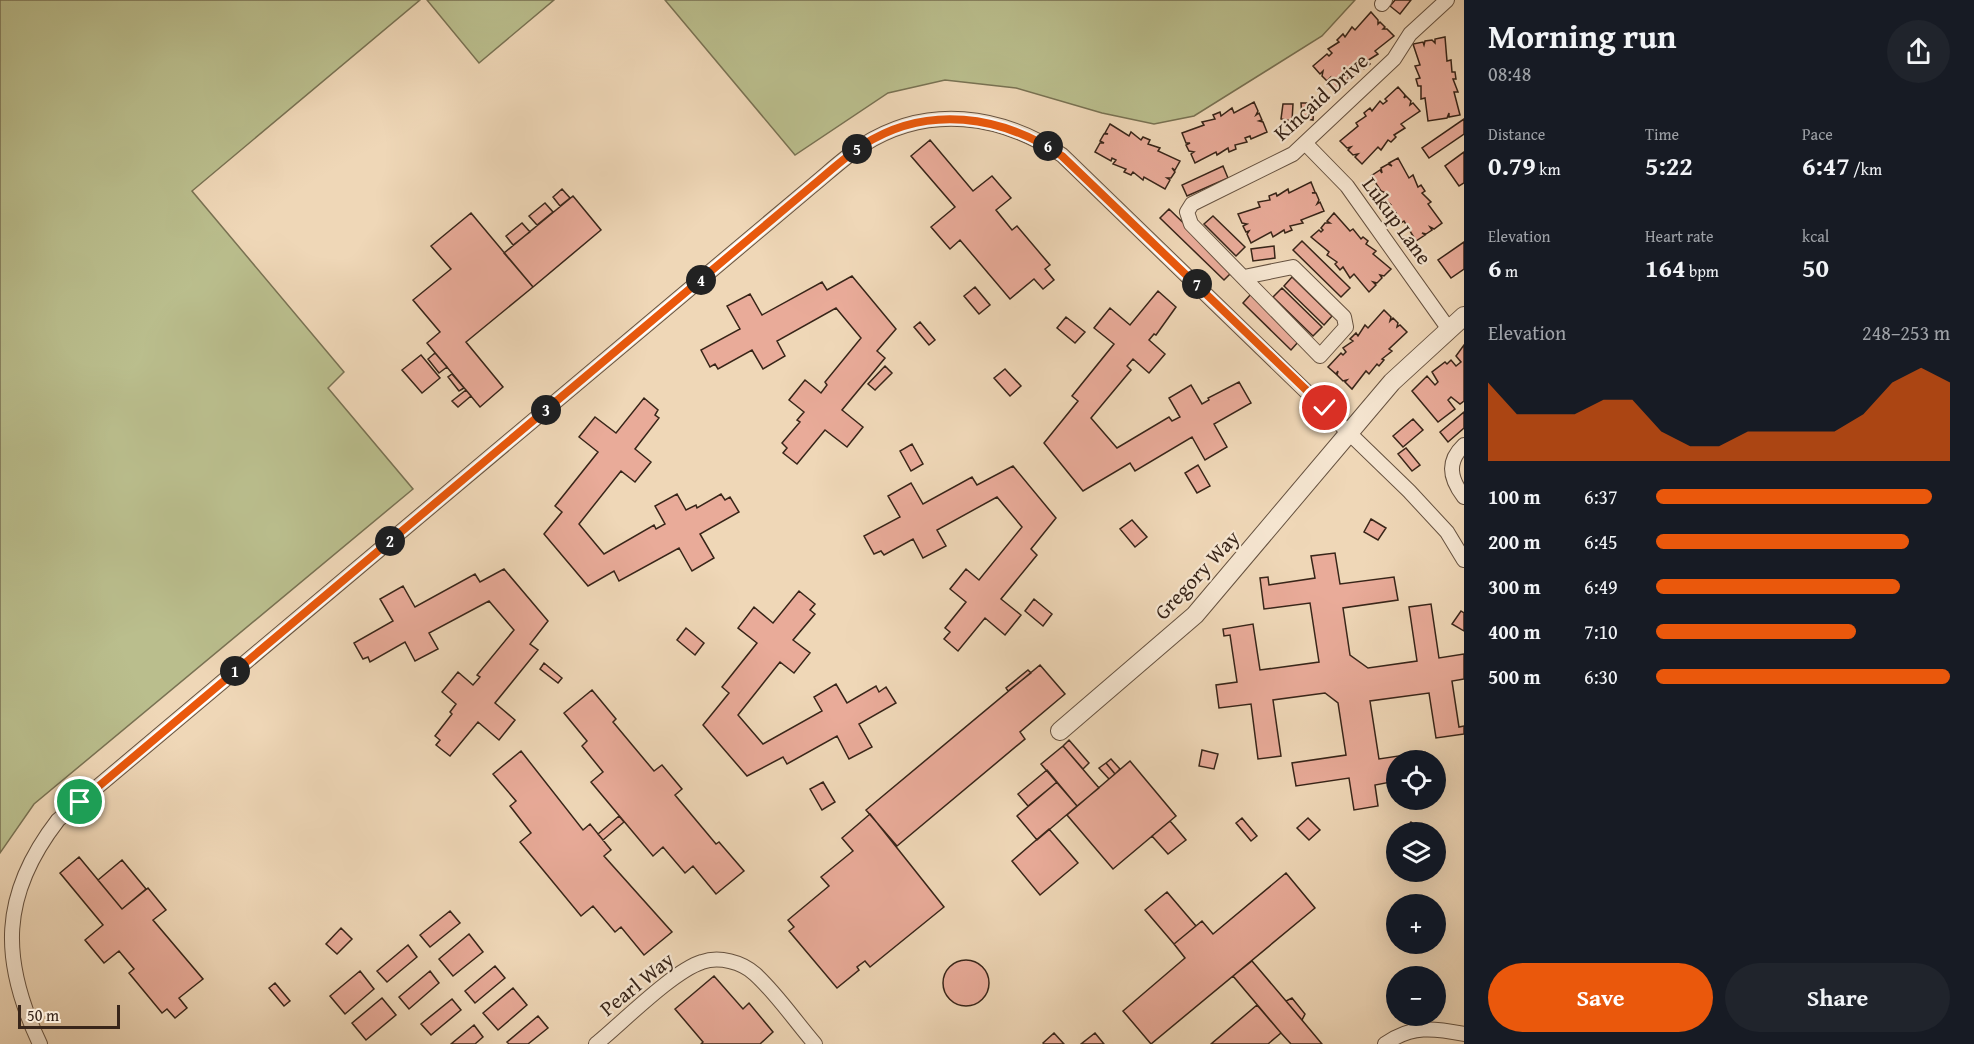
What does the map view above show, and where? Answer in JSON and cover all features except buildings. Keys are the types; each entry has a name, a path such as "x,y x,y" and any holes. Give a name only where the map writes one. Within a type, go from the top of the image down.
{"street":[{"name":"Kincaid Drive","path":"1244,277 1293,267 1344,317 1346,327 1320,356 1191,224 1187,212 1192,204 1293,154 1394,59 1410,34 1447,0"},
{"path":"40,1044 16,995 9,970 7,934 10,906 17,884 40,842 58,820 863,145 910,125 946,119 993,122 1040,141 1062,156 1349,432 1432,516 1446,532 1464,560"},
{"name":"Lukup Lane","path":"1305,143 1347,186 1448,328"},
{"name":"Gregory Way","path":"1060,731 1195,615 1392,382 1448,328 1464,316"},
{"path":"1464,445 1453,458 1451,466 1455,486 1464,497"},
{"name":"Pearl Way","path":"596,1044 681,974 701,962 710,960 737,963 754,973 815,1044"},
{"path":"1385,1044 1400,1034 1415,1029 1440,1029 1464,1034"}],"green space":[{"path":"0,0 420,0 192,191 344,372 328,388 413,489 34,804 0,853"},
{"path":"427,0 554,0 479,63"},
{"path":"665,0 1355,0 1322,36 1194,116 1154,124 1102,113 1016,88 945,80 888,93 795,155"}],"route":[{"path":"80,802 850,155 863,145 910,125 946,119 993,122 1040,141 1062,156 1325,408"}]}
